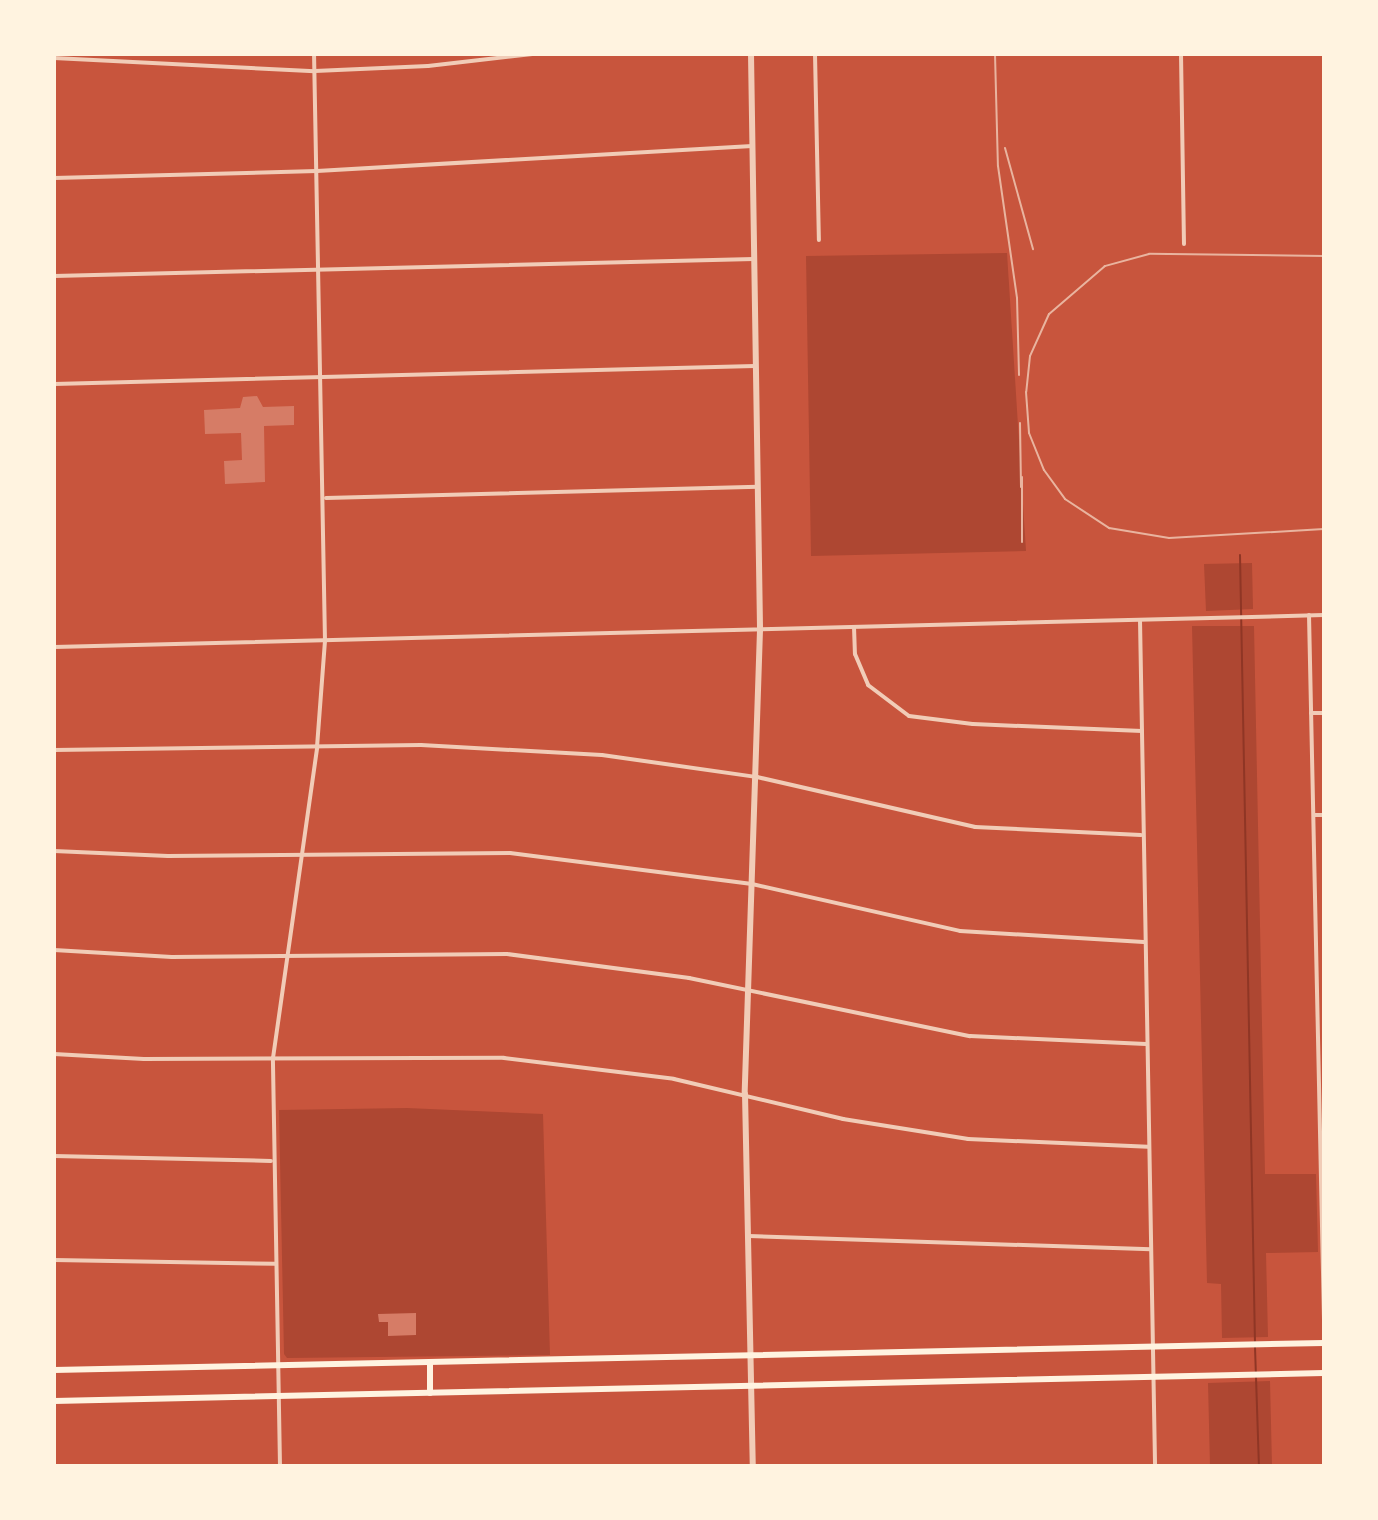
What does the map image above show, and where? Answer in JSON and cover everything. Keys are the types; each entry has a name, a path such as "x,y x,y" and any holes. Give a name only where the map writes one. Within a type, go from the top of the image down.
{"main road":[{"path":"54,1370 1324,1343"},
{"path":"430,1362 430,1393"},
{"path":"54,1401 1324,1373"}],"street":[{"path":"280,1466 272,1161 273,1058 285,955 317,747 325,641 326,498 314,54"},
{"path":"54,58 315,71 428,66 532,54"},
{"path":"751,54 760,630 745,1094 753,1466"},
{"path":"815,54 819,240"},
{"path":"1181,54 1184,244"},
{"path":"54,178 317,171 752,146"},
{"path":"54,276 754,259"},
{"path":"54,384 755,366"},
{"path":"326,498 758,487"},
{"path":"1309,615 1321,1020 1324,1320"},
{"path":"54,647 1324,615"},
{"path":"1140,620 1141,835 1155,1466"},
{"path":"854,627 855,654 868,685 909,716 973,724 1142,731"},
{"path":"1311,713 1324,713"},
{"path":"54,750 513,748 757,777 975,827 1141,835"},
{"path":"1315,815 1324,815"},
{"path":"54,851 510,853 752,884 960,931 1144,942"},
{"path":"1316,918 1324,918"},
{"path":"54,950 285,955 507,954 748,989 861,1017 970,1036 1146,1044"},
{"path":"54,1054 504,1058 596,1066 745,1094 859,1122 968,1139 1148,1147"},
{"path":"54,1156 272,1161"},
{"path":"747,1236 1151,1249"},
{"path":"54,1260 275,1264"}],"shaded area":[{"path":"1007,253 1026,551 811,556 806,256"},
{"path":"1252,563 1253,609 1206,611 1204,564"},
{"path":"1192,626 1254,626 1265,1174 1316,1174 1318,1252 1266,1253 1268,1337 1222,1338 1221,1284 1207,1283"},
{"path":"407,1108 543,1114 550,1355 287,1358 284,1354 279,1110"},
{"path":"1270,1381 1272,1466 1210,1466 1208,1383"}],"building":[{"path":"257,396 263,407 294,406 294,425 264,426 265,482 225,484 224,461 242,460 241,433 205,434 204,410 240,408 243,397"},
{"path":"416,1313 416,1335 388,1336 388,1322 379,1322 378,1314"}],"waterway":[{"path":"1240,555 1255,1341"},
{"path":"1255,1347 1259,1466"}],"railway":[{"path":"995,54 998,166 1017,298 1019,375"},
{"path":"1005,148 1033,249"},
{"path":"1324,256 1149,254 1105,266 1049,314 1030,356 1026,392 1029,433 1044,470 1065,499 1109,528 1169,538 1324,529"},
{"path":"1020,423 1021,487"},
{"path":"1022,477 1022,542"}]}
